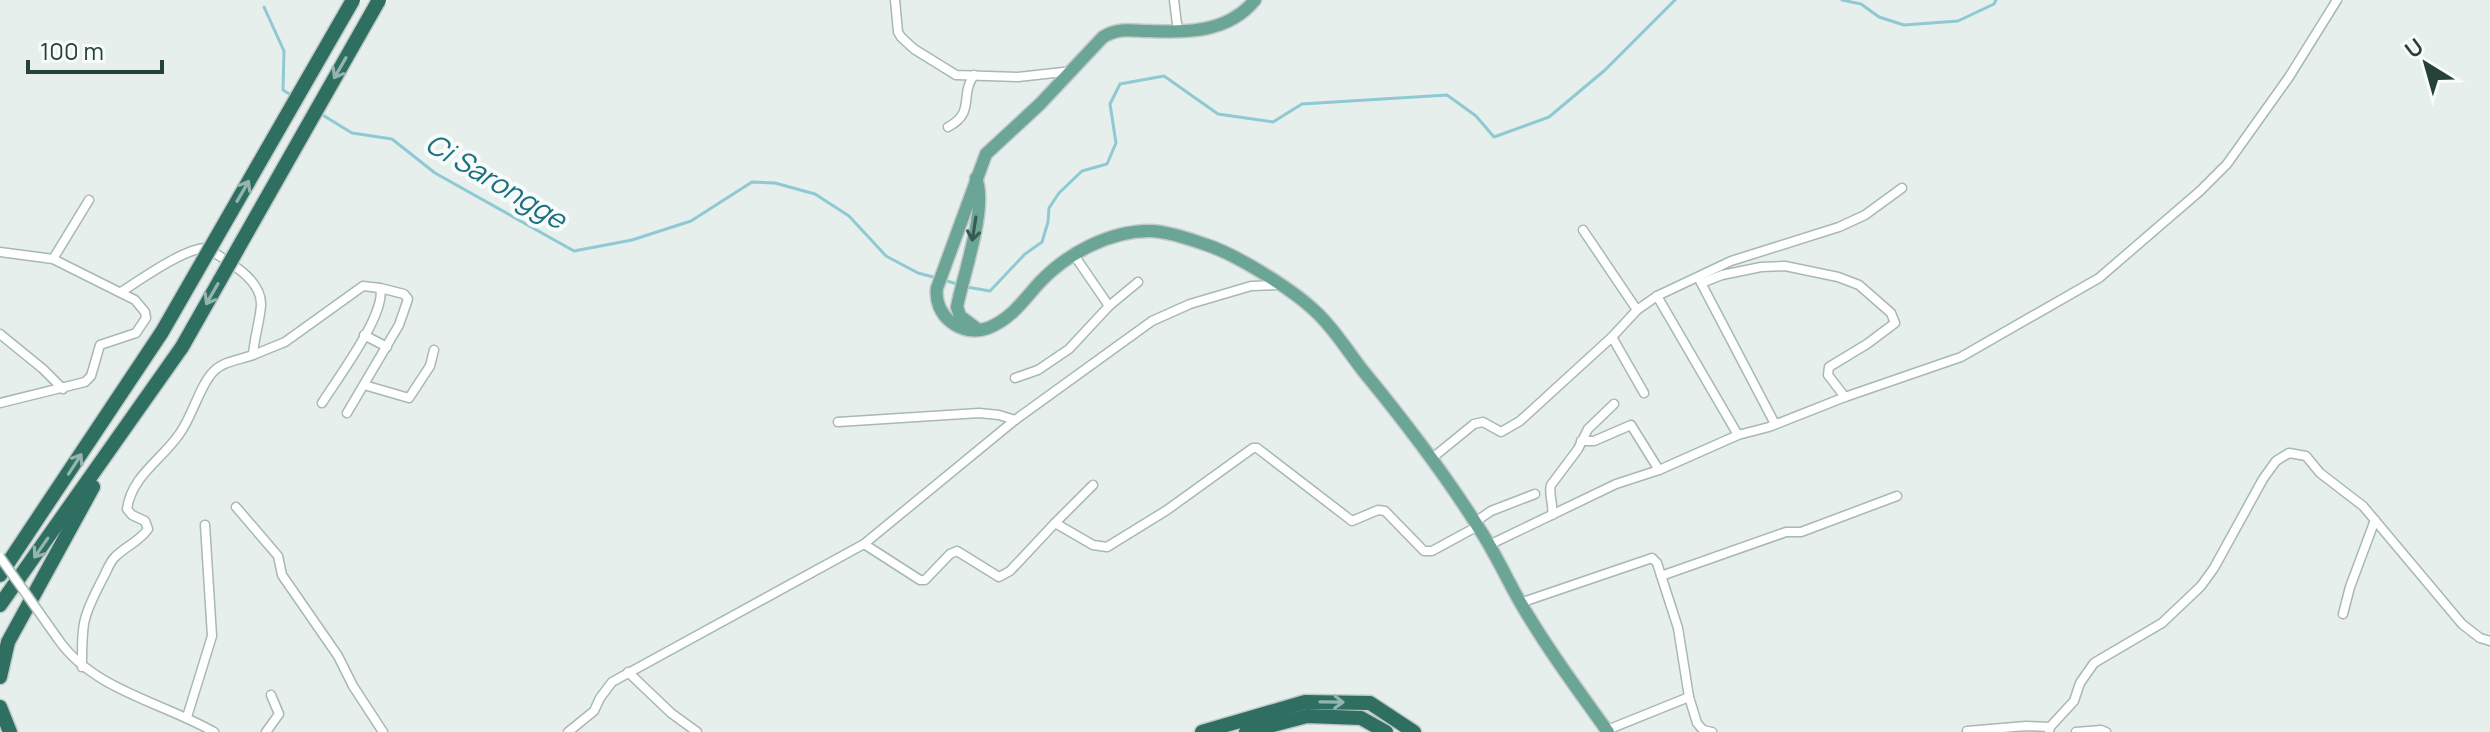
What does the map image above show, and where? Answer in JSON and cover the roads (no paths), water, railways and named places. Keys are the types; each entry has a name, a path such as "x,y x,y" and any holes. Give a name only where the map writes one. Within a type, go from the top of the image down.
{"highway":[{"path":"0,575 162,332 353,0"},
{"path":"0,605 182,347 379,0"},
{"path":"0,677 8,642 126,428"},
{"path":"0,568 31,530"},
{"path":"1202,732 1305,702 1370,703 1414,732"},
{"path":"0,707 10,732"},
{"path":"1246,732 1307,716 1361,718 1386,732"}],"main road":[{"path":"1255,0 1236,19 1226,24 1178,32 1117,30 1103,37 1073,71 986,154 940,279 938,305 947,319 961,327 981,331 1010,316 1044,277 1095,243 1119,235 1160,232 1207,245 1232,256 1304,301 1324,320 1431,459 1489,545 1520,603 1607,731"},
{"path":"976,178 980,189 979,200 957,307 960,316 981,331"}],"street":[{"path":"895,0 898,32 907,43 956,75 1018,77 1073,71"},
{"path":"1174,0 1178,32"},
{"path":"1489,545 1616,484 1659,470 1738,435 1961,357 2099,278 2227,164 2289,77 2337,0"},
{"path":"948,127 963,117 967,84 974,75"},
{"path":"1700,280 1731,261 1839,227 1865,215 1902,188"},
{"path":"53,259 89,200"},
{"path":"1583,230 1637,310"},
{"path":"121,292 188,251 207,248 258,289 261,307 253,355"},
{"path":"0,252 53,259 121,292 141,305 145,312 145,323 136,333 100,345 91,376 85,382 0,403"},
{"path":"1074,255 1109,306"},
{"path":"1722,275 1731,261"},
{"path":"1431,459 1474,424 1483,422 1501,432 1520,421 1637,310 1657,296 1700,280 1761,267 1785,266 1838,277 1859,285 1896,320 1893,326 1829,367 1828,375 1845,397"},
{"path":"1700,280 1775,424"},
{"path":"1015,378 1038,370 1062,355 1109,306 1138,282"},
{"path":"568,732 594,711 608,686 628,672 864,544 1015,420 1152,321 1190,304 1251,286 1278,285"},
{"path":"82,667 82,631 89,604 110,563 148,529 145,521 128,512 132,490 180,435 212,374 224,364 285,342 363,286 404,294 408,299 399,325 347,413"},
{"path":"322,403 364,335 382,299 380,288"},
{"path":"1657,296 1738,435"},
{"path":"0,334 63,389"},
{"path":"364,335 387,347"},
{"path":"1612,337 1644,393"},
{"path":"364,385 411,397 430,366 434,350"},
{"path":"1552,515 1551,485 1588,429 1614,404"},
{"path":"838,422 979,413 1015,420"},
{"path":"1581,441 1594,441 1631,425 1659,470"},
{"path":"1055,523 1093,545 1107,547 1167,510 1253,448 1352,521 1378,510 1385,511 1424,551 1432,551 1491,511 1535,494"},
{"path":"1967,731 2026,726 2050,730 2074,701 2080,683 2094,663 2162,623 2201,586 2272,465 2282,456 2295,452 2306,456 2320,473 2357,500 2462,624 2480,638 2490,641"},
{"path":"864,544 920,580 925,580 950,554 957,551 999,577 1010,571 1093,485"},
{"path":"1661,576 1779,534 1801,532 1897,496"},
{"path":"236,507 278,556 282,575 332,647 383,732"},
{"path":"2343,614 2375,520"},
{"path":"187,717 212,636 205,525"},
{"path":"0,557 58,639 82,667 214,732"},
{"path":"1520,603 1650,557 1656,561 1678,628 1689,697 1699,727 1712,732"},
{"path":"628,672 671,713 697,732"},
{"path":"266,732 279,714 271,695"},
{"path":"1607,731 1689,697"},
{"path":"2076,732 2106,732"}],"waterway":[{"name":"Ci Sarongge","path":"967,287 990,291 1025,254 1042,242 1049,208 1059,193 1082,171 1107,164 1116,143 1110,104 1120,84 1164,76 1218,114 1273,122 1302,104 1447,95 1476,116 1494,137 1549,117 1605,70 1675,0"},
{"name":"Ci Sarongge","path":"1842,0 1861,4 1879,17 1904,25 1958,21 1994,4 1996,0"},
{"name":"Ci Sarongge","path":"264,7 284,51 283,90 294,97"},
{"name":"Ci Sarongge","path":"321,114 352,133 392,139 435,173 574,251 632,240 691,221 752,182 775,183 815,194 849,216 886,256 918,273 937,278"},
{"name":"Ci Sarongge","path":"944,280 960,285"}]}
